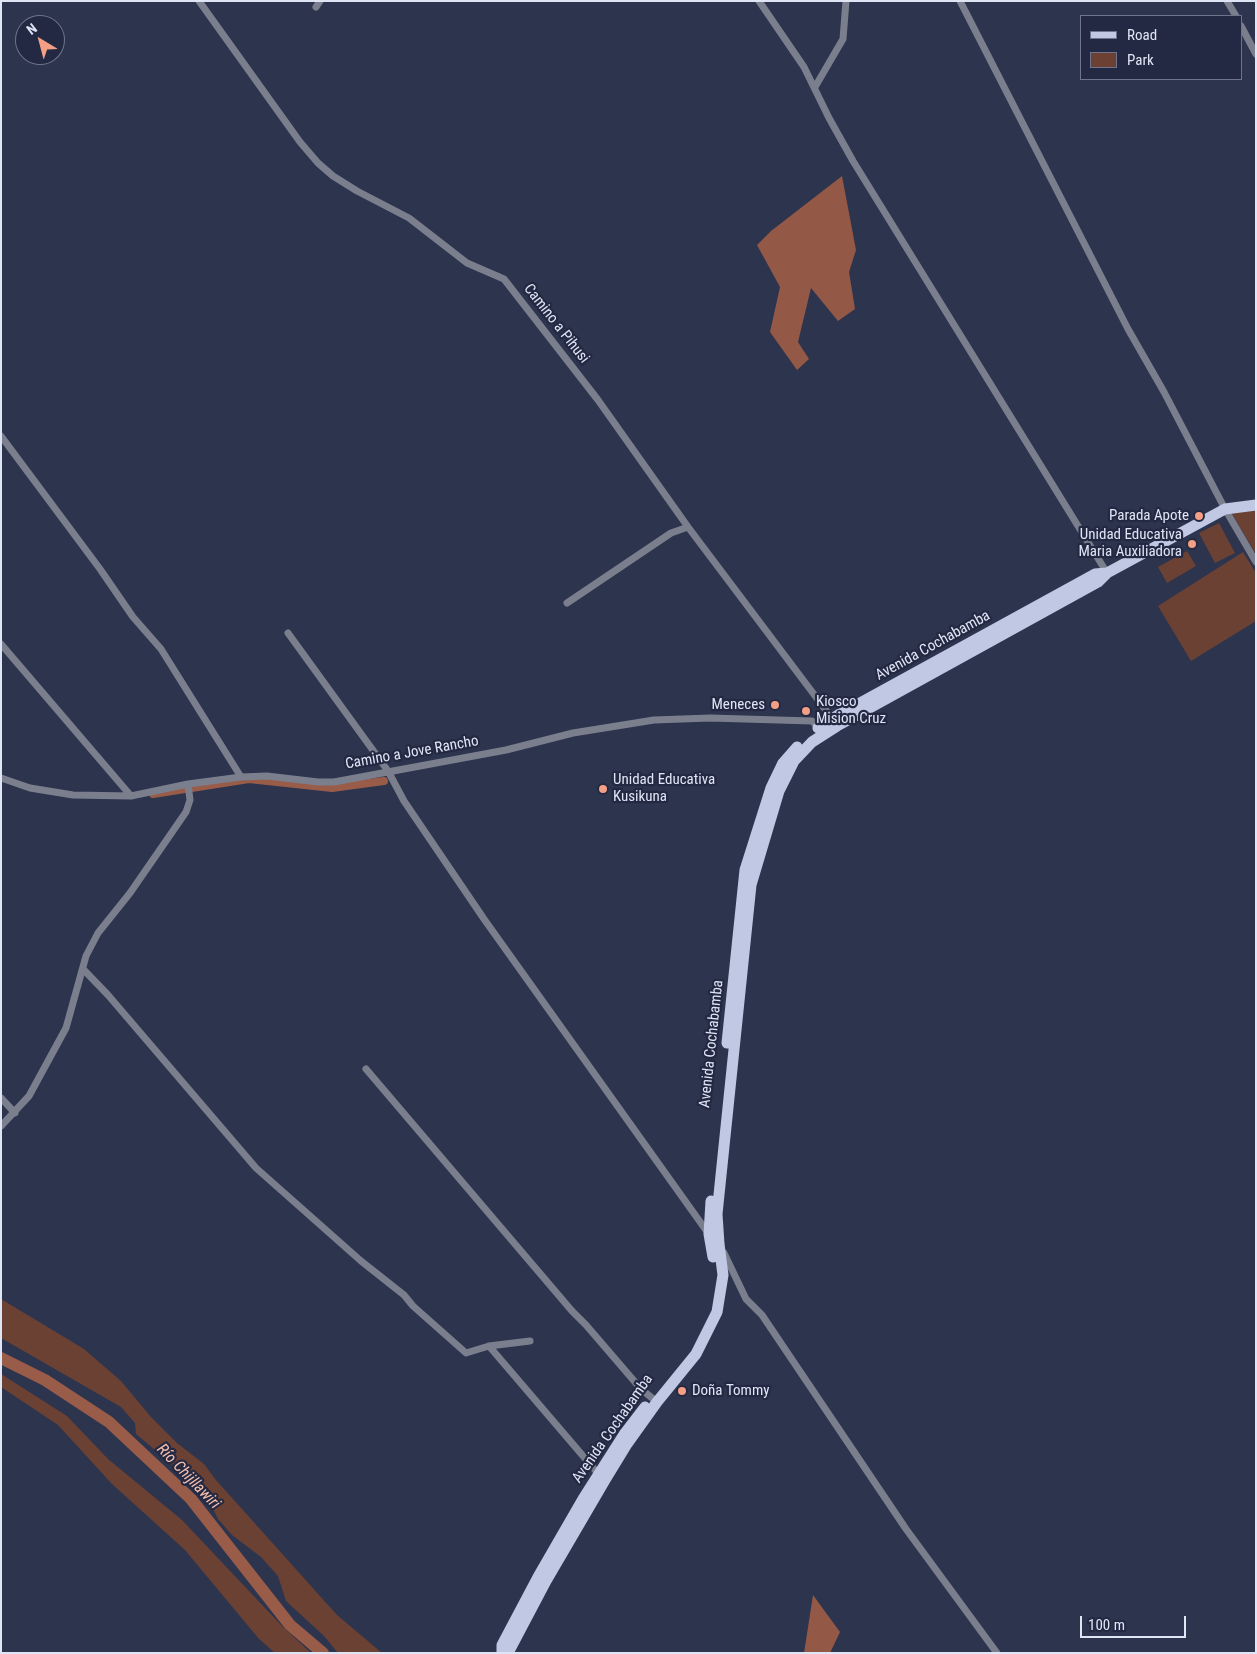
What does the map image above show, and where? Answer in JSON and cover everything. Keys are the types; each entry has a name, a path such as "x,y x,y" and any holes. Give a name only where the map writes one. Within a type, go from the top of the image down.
{"main road":[{"name":"Avenida Cochabamba","path":"502,1653 502,1646 538,1577 602,1477 627,1444 654,1400 689,1352 710,1310 717,1274 709,1234 710,1214 745,870 776,775 783,763 792,752 835,722 1039,610 1095,574 1107,573 1225,510 1256,505"},
{"name":"Avenida Cochabamba","path":"654,1400 696,1354 716,1312 723,1275 717,1214 753,878 779,791 794,761 821,731"},
{"name":"Avenida Cochabamba","path":"508,1653 602,1477"}],"street":[{"name":"Camino a Pihusi","path":"199,1 300,142 318,163 333,176 356,191 409,218 468,263 504,279 598,400 688,527 835,722"},
{"path":"759,1 804,66 829,118 853,161 1107,573"},
{"path":"815,87 843,39 846,1"},
{"path":"960,1 1128,329 1164,392 1225,510 1256,562"},
{"path":"1228,1 1235,15"},
{"path":"1242,28 1256,54"},
{"path":"1,436 100,569 133,617 161,649 241,776"},
{"path":"567,603 671,533 688,527"},
{"path":"288,633 388,771 404,801 484,920 709,1234 719,1244 746,1299 762,1315 906,1528 997,1653"},
{"path":"1,644 131,796"},
{"name":"Camino a Jove Rancho","path":"1,778 30,788 73,795 131,796 188,784 241,776 267,776 334,782 506,750 573,733 654,720 710,718 812,721 821,731"},
{"path":"1,1126 29,1096 66,1028 86,956 98,933 130,893 186,812 190,800 188,784"},
{"path":"83,969 108,995 256,1168 361,1261 404,1295 413,1306 466,1353 490,1346 530,1340"},
{"path":"366,1069 572,1311 654,1400"},
{"path":"1,1098 14,1113"},
{"path":"490,1346 602,1477"}],"green space":[{"path":"1256,508 1256,554 1231,512"},
{"path":"1219,523 1235,553 1215,563 1199,533"},
{"path":"1187,551 1196,566 1167,583 1158,567"},
{"path":"1243,552 1256,573 1256,621 1191,661 1158,606"},
{"path":"1,1299 84,1349 121,1381 151,1417 177,1443 204,1464 216,1480 337,1615 382,1653 338,1653 324,1636 286,1601 278,1576 261,1557 232,1535 218,1519 205,1492 136,1434 135,1423 121,1407 1,1338"},
{"path":"1,1374 67,1416 108,1459 182,1520 282,1626 311,1653 275,1653 259,1639 185,1550 112,1484 58,1425 1,1387"}],"shaded area":[{"path":"842,176 856,250 849,272 855,309 838,321 811,288 798,342 809,359 797,370 770,332 780,287 757,245 771,231"},
{"path":"813,1595 840,1632 830,1653 804,1653"}],"waterway":[{"path":"153,794 249,779 332,788 384,781"},
{"name":"Río Chijllawiri","path":"1,1358 45,1380 109,1422 191,1499 290,1625 323,1653"}],"place":[{"name":"Parada Apote","path":"1199,516"},
{"name":"Unidad Educativa Maria Auxiliadora","path":"1192,544"},
{"name":"Meneces","path":"775,705"},
{"name":"Kiosco Mision Cruz","path":"806,711"},
{"name":"Unidad Educativa Kusikuna","path":"603,789"},
{"name":"Doña Tommy","path":"682,1391"}]}
